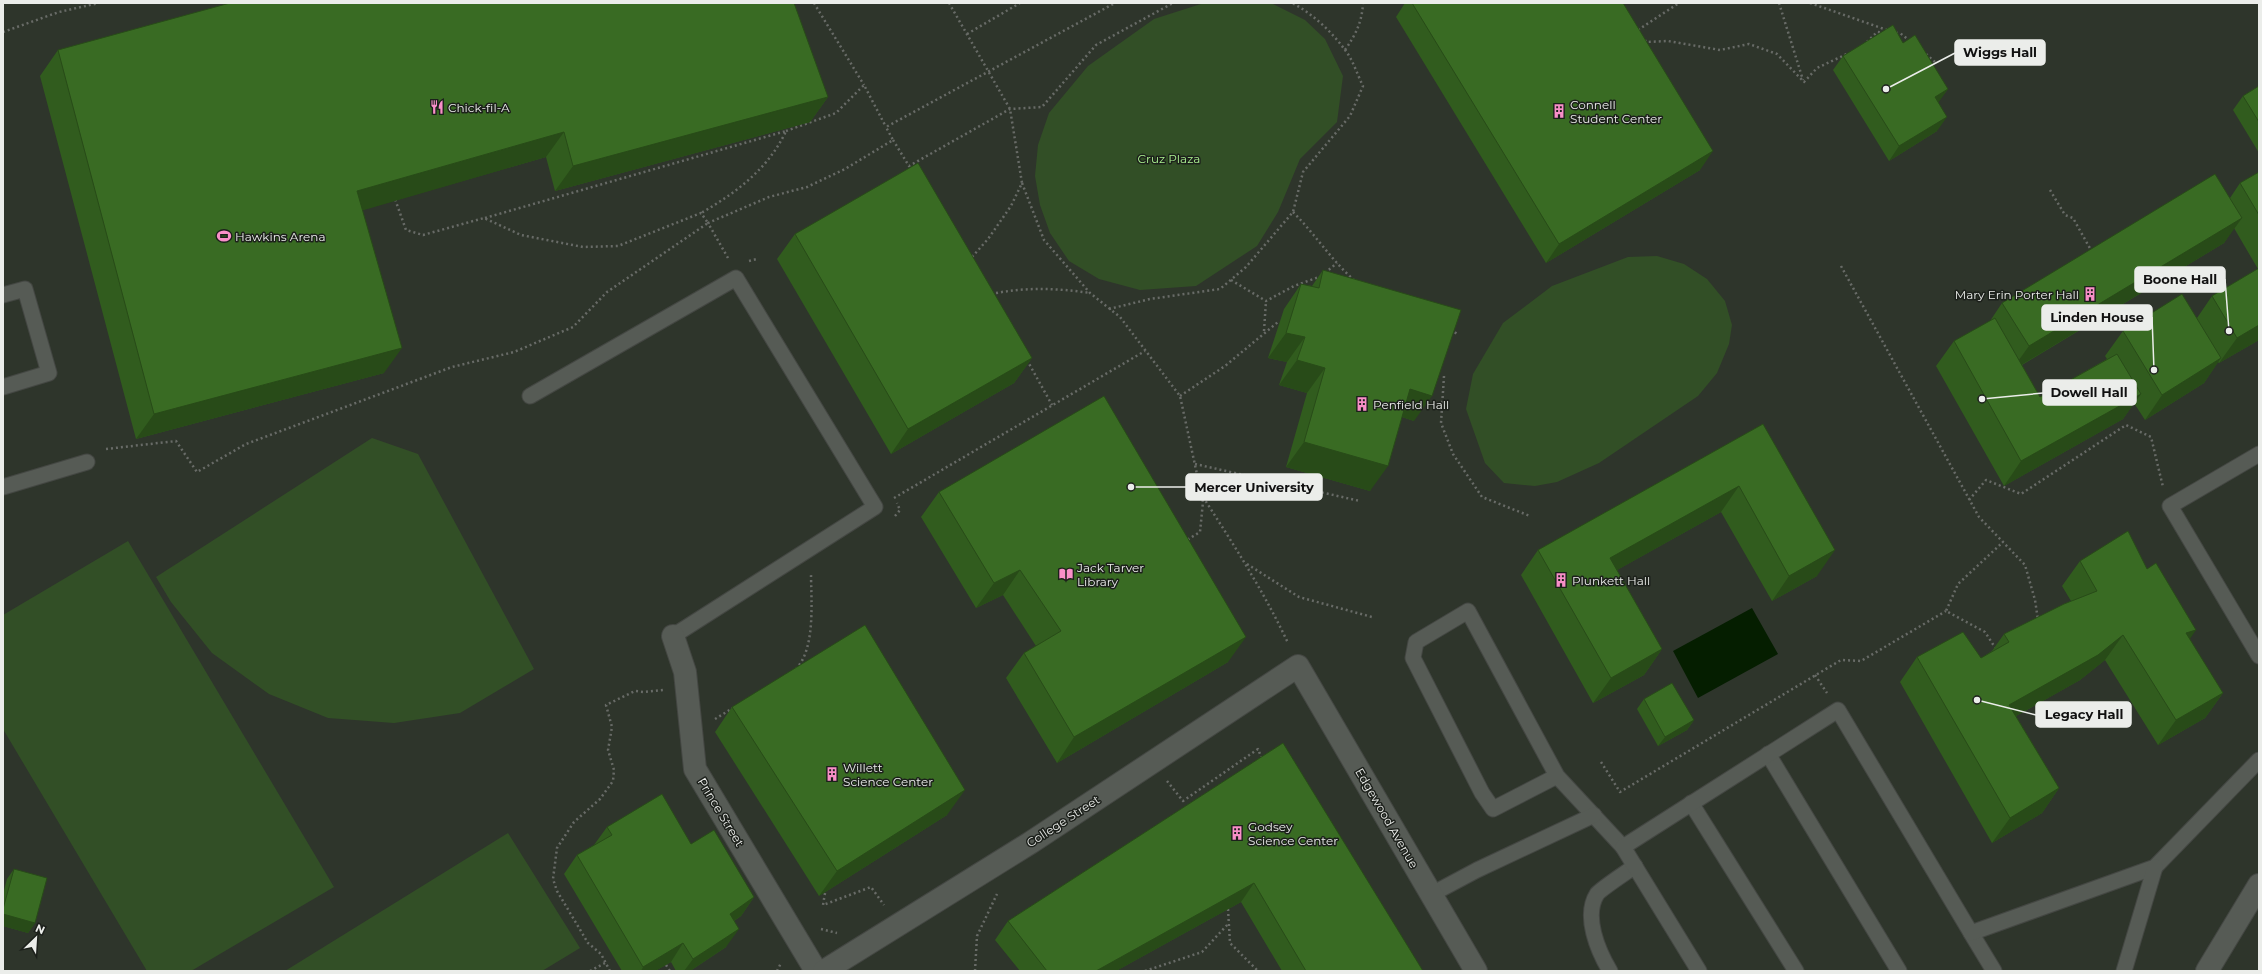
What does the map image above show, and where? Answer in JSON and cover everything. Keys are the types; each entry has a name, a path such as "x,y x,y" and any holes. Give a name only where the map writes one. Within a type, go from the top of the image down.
{"street":[{"name":"Prince Street","path":"672,636 685,672 695,769 816,971"},
{"name":"College Street","path":"824,971 1030,843 1298,666"},
{"name":"Edgewood Avenue","path":"1298,666 1476,971"},
{"path":"2207,971 2259,885"}],"lane":[{"path":"530,396 736,278 875,507 672,636"},
{"path":"3,295 25,289 49,373 3,387"},
{"path":"2259,454 2170,506 2259,656"},
{"path":"3,487 88,462"},
{"path":"1557,776 1493,809 1482,793 1413,658 1416,642 1468,611 1557,776 1623,847 1699,971"},
{"path":"1623,847 1838,710 1994,971"},
{"path":"1768,754 1899,971"},
{"path":"1972,933 2155,867 2259,760"},
{"path":"1691,803 1796,971"},
{"path":"1432,894 1477,870 1594,815"},
{"path":"1610,971 1603,960 1590,918 1598,894 1635,866"},
{"path":"2124,971 2155,867"}],"path":[{"path":"3,32 59,12 98,3"},
{"path":"814,3 864,85 893,140 909,166 1010,109 1042,107 1096,45 1173,3"},
{"path":"950,3 1010,109 1022,183 1044,240 1090,293 1120,317 1180,396 1203,502 1200,532 1184,542"},
{"path":"967,34 1020,3"},
{"path":"886,127 989,73 1115,3"},
{"path":"1109,309 1150,299 1220,289 1246,267 1293,212 1303,172 1350,116 1363,86 1345,50 1326,29 1303,8 1292,3"},
{"path":"1345,50 1355,36 1362,19 1363,3"},
{"path":"1638,30 1679,3"},
{"path":"1779,3 1804,82"},
{"path":"1810,3 1875,28 1900,33 1911,43"},
{"path":"1634,25 1646,42"},
{"path":"1862,47 1877,32 1900,33"},
{"path":"1640,46 1646,42 1668,41 1720,50 1749,44 1777,54 1804,82"},
{"path":"1804,82 1816,68 1855,50"},
{"path":"1923,52 1935,62 1925,70"},
{"path":"395,199 406,230 423,235 786,130 836,113 848,104 864,85"},
{"path":"484,218 521,235 583,247 618,246 701,213 739,189 769,161 786,130"},
{"path":"106,449 176,441 198,472 246,444 452,367 514,352 573,327 607,292 708,223 769,197 807,187 845,169 893,140"},
{"path":"915,162 919,169"},
{"path":"972,257 988,239 1011,206 1022,183"},
{"path":"2050,190 2065,215 2074,218 2078,230 2093,254"},
{"path":"1293,212 1310,229 1337,263 1361,285"},
{"path":"701,213 732,265"},
{"path":"968,250 975,263"},
{"path":"745,262 757,259"},
{"path":"1266,301 1294,286 1316,280 1337,263"},
{"path":"1841,266 1979,517 2025,566 2035,600 2039,627"},
{"path":"1231,280 1266,301"},
{"path":"987,288 995,301"},
{"path":"991,294 1014,289 1043,288 1090,293"},
{"path":"1264,332 1266,301"},
{"path":"1180,396 1225,366 1264,332 1278,322"},
{"path":"1446,326 1457,334"},
{"path":"893,517 899,514 900,510 894,498 1146,351"},
{"path":"1025,357 1052,405"},
{"path":"1444,376 1440,423 1454,454 1482,497 1530,516"},
{"path":"1969,500 1986,480 2021,494 2126,424 2151,437 2159,475 2170,506"},
{"path":"1195,464 1360,501"},
{"path":"1202,495 1246,564 1271,607 1298,666"},
{"path":"1602,762 1620,792 1841,660 1861,661 1946,611 1958,584 2003,542"},
{"path":"1246,564 1299,597 1372,618"},
{"path":"792,672 805,656 809,643 812,571"},
{"path":"1946,611 1985,632 1999,653"},
{"path":"610,971 601,954 588,943 557,891 553,879 557,848 574,822 600,799 613,781 614,770 608,750 612,728 606,706 635,691 657,692 670,688"},
{"path":"710,722 736,707"},
{"path":"1151,763 1183,801 1258,749 1265,764"},
{"path":"825,893 823,905 871,887 899,924"},
{"path":"975,971 977,936 998,893"},
{"path":"879,909 885,905"},
{"path":"1228,909 1230,943 1258,971"},
{"path":"1145,971 1202,952 1229,923"},
{"path":"817,928 842,934"},
{"path":"777,971 781,963 781,955"},
{"path":"590,971 605,963"},
{"path":"666,965 670,971"}],"shaded area":[{"path":"3,3 2259,3 2259,971 3,971"},
{"path":"1752,608 1778,654 1698,698 1673,651"}],"green space":[{"name":"Cruz Plaza","path":"1204,3 1271,3 1305,20 1325,39 1343,76 1337,122 1300,159 1278,212 1257,246 1196,286 1140,290 1099,279 1069,261 1050,233 1040,205 1035,176 1038,145 1049,113 1088,66 1154,19"},
{"path":"1657,256 1684,264 1707,279 1725,301 1732,325 1729,344 1717,373 1698,396 1599,463 1557,482 1535,486 1504,483 1485,463 1466,409 1473,374 1503,323 1552,286 1628,257"},
{"path":"372,438 418,454 534,669 460,713 394,723 328,718 269,694 212,653 171,602 156,577"},
{"path":"128,541 334,887 191,971 147,971 3,729 3,615"},
{"path":"508,833 580,948 542,971 285,971"}],"building":[{"path":"230,3 794,3 828,97 573,166 564,132 357,191 402,348 154,414 58,50"},
{"name":"Connell Student Center","path":"1412,3 1623,3 1713,151 1559,244"},
{"path":"1893,25 1903,43 1915,35 1948,89 1935,97 1947,117 1899,146 1843,56"},
{"path":"2259,86 2259,122 2243,96"},
{"path":"918,163 1032,358 908,429 795,234"},
{"path":"2259,172 2259,215 2240,183"},
{"name":"Mary Erin Porter Hall","path":"2215,174 2242,218 2029,346 2002,303"},
{"path":"2259,268 2259,325 2237,338 2212,296"},
{"name":"Penfield Hall","path":"1323,270 1461,310 1432,396 1410,389 1388,466 1304,442 1325,368 1297,360 1305,337 1286,333 1301,284 1319,288"},
{"path":"2182,294 2221,358 2162,395 2123,331"},
{"path":"1995,318 2040,397 2117,354 2141,394 2021,461 1954,341"},
{"name":"Jack Tarver Library","path":"1104,396 1246,637 1074,737 1024,653 1061,631 1020,570 994,583 939,492"},
{"path":"1763,424 1835,550 1789,576 1739,486 1610,558 1662,649 1611,678 1538,550"},
{"path":"2128,531 2147,569 2156,563 2196,630 2186,633 2223,693 2176,720 2123,635 2098,655 2009,705 2059,788 2010,818 1917,657 1963,632 1981,658 2009,642 2004,634 2064,604 2097,591 2080,561"},
{"name":"Willett Science Center","path":"865,625 965,790 837,871 732,707"},
{"path":"1672,683 1694,720 1665,737 1644,699"},
{"name":"Godsey Science Center","path":"1283,743 1423,971 1306,971 1254,883 1096,971 1047,971 1008,921"},
{"path":"662,794 691,844 714,830 754,897 730,914 739,929 693,959 683,943 643,967 577,855 612,835 607,827"},
{"path":"14,869 47,878 35,923 3,914"}],"place":[{"name":"Wiggs Hall","path":"1886,89"},
{"name":"Chick-fil-A","path":"437,107"},
{"name":"Connell Student Center","path":"1559,111"},
{"name":"Hawkins Arena","path":"224,236"},
{"name":"Mary Erin Porter Hall","path":"2090,294"},
{"name":"Boone Hall","path":"2229,331"},
{"name":"Linden House","path":"2154,370"},
{"name":"Dowell Hall","path":"1982,399"},
{"name":"Penfield Hall","path":"1362,404"},
{"name":"Mercer University","path":"1131,487"},
{"name":"Jack Tarver Library","path":"1066,574"},
{"name":"Plunkett Hall","path":"1561,580"},
{"name":"Legacy Hall","path":"1977,700"},
{"name":"Willett Science Center","path":"832,774"},
{"name":"Godsey Science Center","path":"1237,833"}]}
